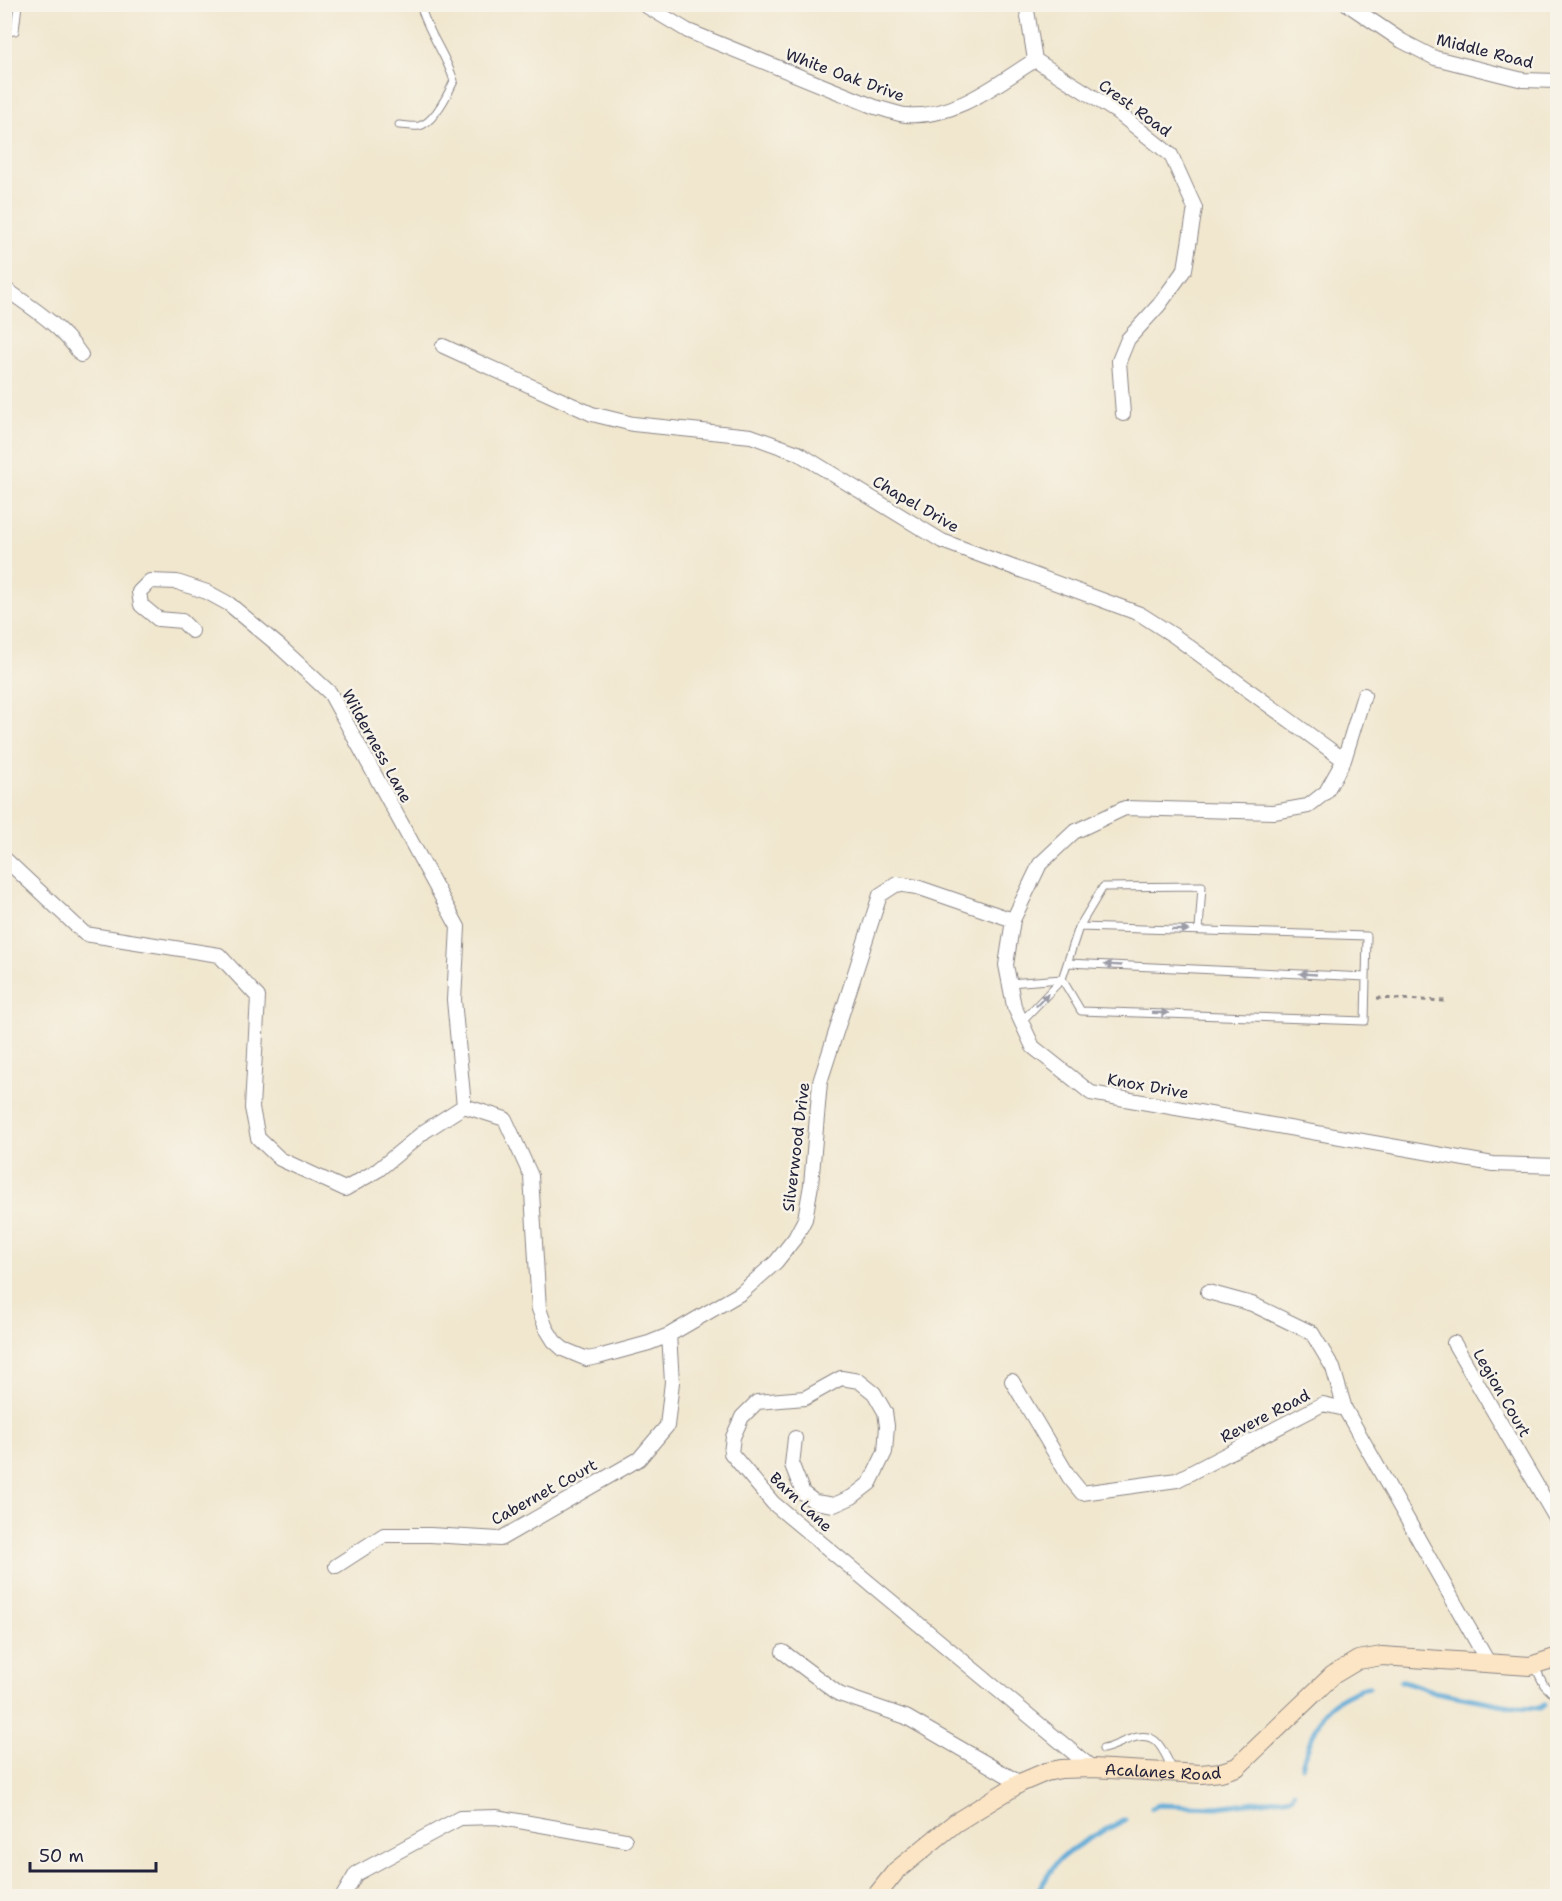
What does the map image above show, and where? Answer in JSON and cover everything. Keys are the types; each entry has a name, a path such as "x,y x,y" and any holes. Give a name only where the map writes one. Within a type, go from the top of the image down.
{"street":[{"name":"White Oak Drive","path":"643,4 687,31 875,107 905,115 935,114 975,98 1035,60"},
{"path":"1026,4 1035,60"},
{"name":"Middle Road","path":"1347,4 1402,41 1435,58 1523,80 1557,81"},
{"name":"Crest Road","path":"1035,60 1118,112 1171,155 1195,208 1185,269 1159,305 1128,339 1119,361 1123,414"},
{"path":"4,288 54,324 81,355"},
{"name":"Chapel Drive","path":"443,346 592,414 633,424 751,436 798,453 942,541 1140,614 1173,635 1344,760"},
{"name":"Wilderness Lane","path":"192,631 182,621 158,619 141,605 139,592 150,581 177,582 207,592 230,604 330,693 458,927 454,1000 464,1106"},
{"path":"1344,760 1364,695"},
{"name":"Knox Drive","path":"1344,760 1326,792 1308,806 1274,812 1125,807 1074,832 1040,864 1013,920 1006,965 1014,1006 1033,1047 1090,1093 1493,1164 1557,1166"},
{"path":"4,858 86,934 219,955 258,997 252,1108 258,1138 280,1159 345,1189 378,1170 425,1131 464,1106"},
{"name":"Silverwood Drive","path":"464,1106 505,1119 531,1176 539,1309 554,1341 563,1349 587,1359 649,1343 669,1335 741,1293 776,1262 795,1238 805,1219 811,1185 820,1082 880,895 897,884 917,887 1013,920"},
{"path":"1208,1292 1252,1304 1312,1333 1333,1368 1346,1409 1489,1664"},
{"name":"Cabernet Court","path":"336,1566 384,1535 500,1539 639,1458 667,1426 672,1382 669,1335"},
{"name":"Legion Court","path":"1454,1343 1557,1522"},
{"name":"Barn Lane","path":"795,1438 792,1465 803,1493 815,1502 834,1505 852,1497 870,1483 885,1452 887,1426 885,1412 874,1393 859,1381 841,1378 805,1398 757,1402 742,1417 733,1437 731,1453 773,1503 1092,1768"},
{"name":"Revere Road","path":"1012,1381 1069,1477 1082,1494 1178,1480 1323,1404 1346,1409"},
{"path":"783,1652 839,1694 906,1717 1020,1783"},
{"name":"Acalanes Road","path":"876,1896 896,1870 955,1823 1020,1783 1053,1770 1092,1768 1201,1774 1221,1772 1236,1767 1333,1675 1358,1660 1382,1656 1534,1665 1557,1658"},
{"path":"342,1896 356,1874 460,1818 496,1817 625,1840"}],"lane":[{"path":"4,32 15,31 18,4"},
{"path":"399,125 419,126 429,121 454,81 420,4"},
{"path":"1021,1022 1062,979 1079,927 1103,886 1202,886 1199,930"},
{"path":"1062,979 1081,1011 1365,1021 1367,936 1079,927"},
{"path":"1068,963 1366,977"},
{"path":"1009,983 1062,979"},
{"path":"1534,1665 1544,1685 1557,1699"},
{"path":"1103,1749 1111,1748 1131,1738 1151,1736 1159,1744 1174,1772"}],"path":[{"path":"1366,997 1446,1001"}],"waterway":[{"path":"1401,1681 1435,1692 1516,1707 1540,1708 1544,1705"},
{"path":"1302,1766 1320,1720 1327,1709 1346,1695 1369,1687"},
{"path":"1152,1808 1158,1805 1217,1807 1292,1797 1294,1792"},
{"path":"1031,1896 1040,1888 1056,1863 1067,1853 1091,1837 1125,1820"}]}
